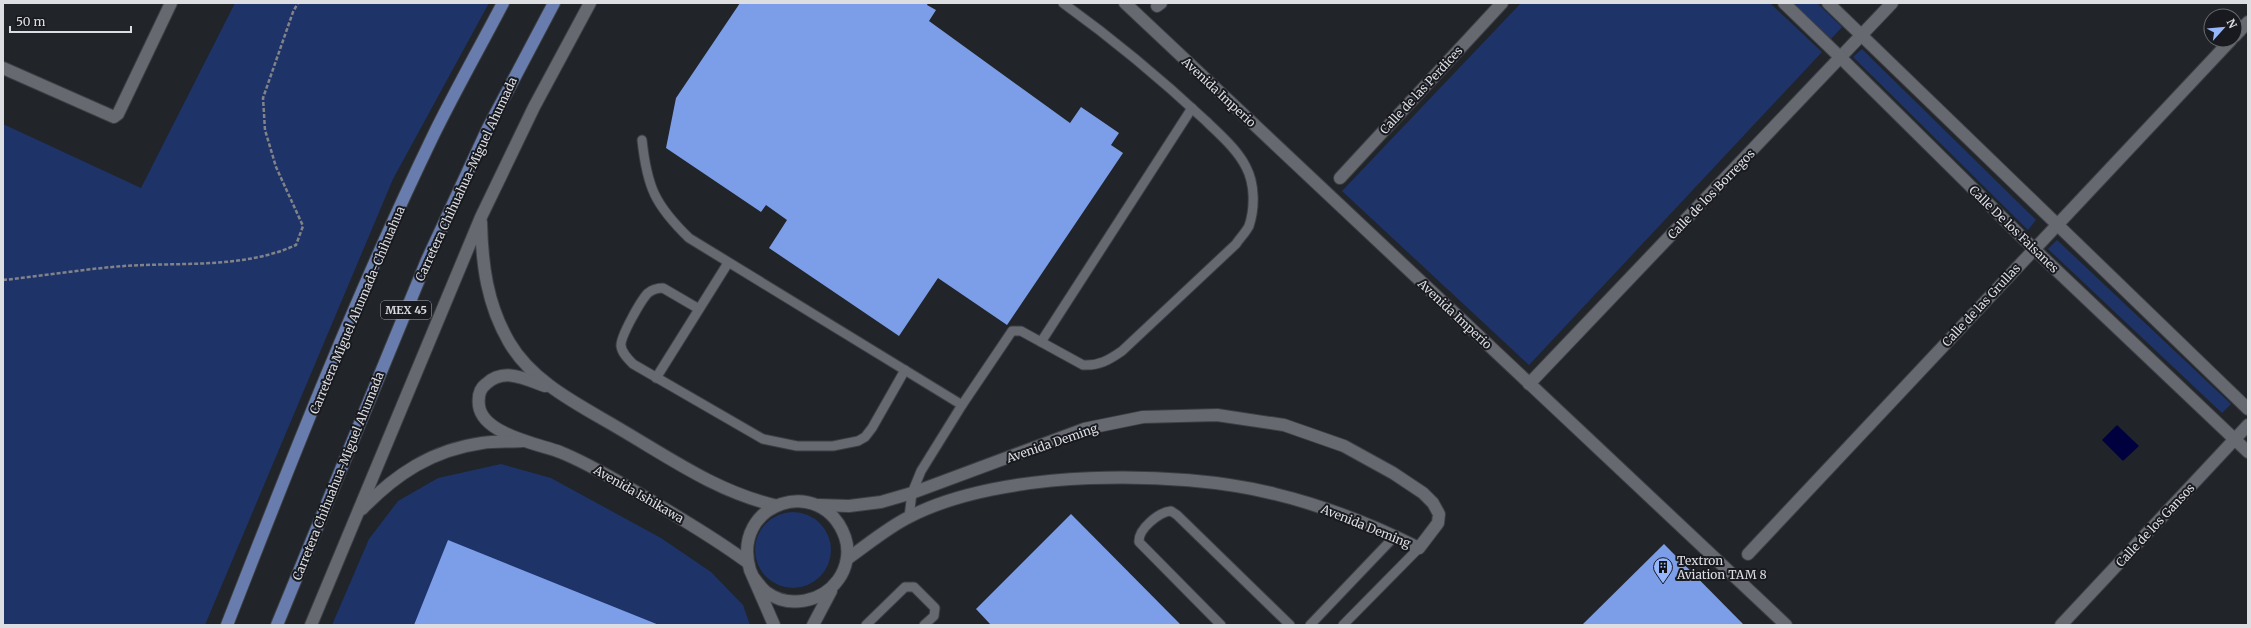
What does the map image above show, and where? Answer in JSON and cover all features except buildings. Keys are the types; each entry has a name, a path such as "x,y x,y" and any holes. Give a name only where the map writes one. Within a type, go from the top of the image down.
{"main road":[{"name":"Carretera Miguel Ahumada-Chihuahua","path":"227,625 285,478 372,271 433,136 503,3"},
{"name":"Carretera Chihuahua-Miguel Ahumada","path":"277,625 427,260 488,128 554,3"}],"street":[{"path":"3,68 114,117 118,114 171,3"},
{"path":"311,625 481,217 534,107 590,3"},
{"name":"Avenida Imperio","path":"1124,3 1786,625"},
{"name":"Calle de las Perdices","path":"1340,178 1502,3"},
{"name":"Calle De los Faisanes","path":"1784,3 2034,249 2248,452"},
{"path":"1828,3 2248,409"},
{"name":"Calle de los Borregos","path":"1529,384 1892,3"},
{"name":"Calle de las Grullas","path":"1748,554 2223,48"},
{"path":"481,217 481,252 485,280 495,314 509,343 530,369 554,389 706,480 730,492 774,505 790,502 818,505"},
{"path":"523,441 496,427 486,419 480,410 478,397 483,386 492,378 503,374 514,375 554,389"},
{"name":"Avenida Deming","path":"818,505 849,506 881,502 912,493 1084,429 1143,417 1217,415 1284,425 1344,446 1393,474 1422,493 1433,503 1439,514 1438,523 1419,548 1331,510 1274,494 1213,483 1138,477 1055,481 1015,485 944,502 909,517 847,559"},
{"name":"Calle de los Gansos","path":"2061,625 2248,425"},
{"path":"358,513 385,485 411,468 443,452 482,443 523,441"},
{"name":"Avenida Ishikawa","path":"523,441 560,452 597,469 718,540 747,562"},
{"name":"Avenida Ishikawa","path":"774,505 761,515 751,529 746,545 747,562 774,625"},
{"name":"Avenida Ishikawa","path":"814,625 833,587 842,574 847,559 847,543 841,527 831,514 818,505"},
{"name":"Avenida Ishikawa","path":"754,578 772,595 782,600 801,602 819,597 833,587"}],"lane":[{"path":"909,517 912,493 921,471 962,405 1012,331 1021,331 1083,365 1093,366 1106,362 1122,351 1231,249 1248,227 1253,209 1253,189 1247,167 1233,147 1192,108 1126,52 1063,3"},
{"path":"1042,342 1192,108"},
{"path":"642,140 645,168 654,193 669,218 689,238 962,405"},
{"path":"656,378 728,262"},
{"path":"699,309 663,288 656,288 648,293 621,337 621,346 633,364 763,439 797,446 832,446 858,441 865,437 872,428 905,370"},
{"path":"1221,625 1139,542 1140,533 1160,514 1171,511 1177,515 1290,625"},
{"path":"1310,625 1394,536"},
{"path":"1343,625 1419,548"},
{"path":"866,625 905,587 910,586 914,587 935,608 934,616 924,625"}],"path":[{"path":"3,280 123,266 236,261 275,254 296,245 303,226 276,167 265,130 263,98 293,12 298,3"}],"shaded area":[{"path":"235,3 489,3 393,179 205,625 3,625 3,124 141,188"},
{"path":"1521,3 1770,3 1822,52 1529,365 1342,191"},
{"path":"1793,3 1817,3 1842,27 1831,39"},
{"path":"1862,49 2036,220 2028,230 1853,57"},
{"path":"2057,240 2231,404 2222,413 2048,249"},
{"path":"2117,425 2139,446 2123,461 2102,440"},
{"path":"501,464 551,478 661,538 711,572 743,605 750,625 332,625 369,539 398,501 438,478"},
{"path":"793,512 807,515 820,523 828,536 831,550 828,564 820,577 807,585 793,588 779,585 766,577 758,564 755,550 758,536 766,523 779,515"}],"place":[{"name":"Textron Aviation TAM 8","path":"1663,584"}]}
